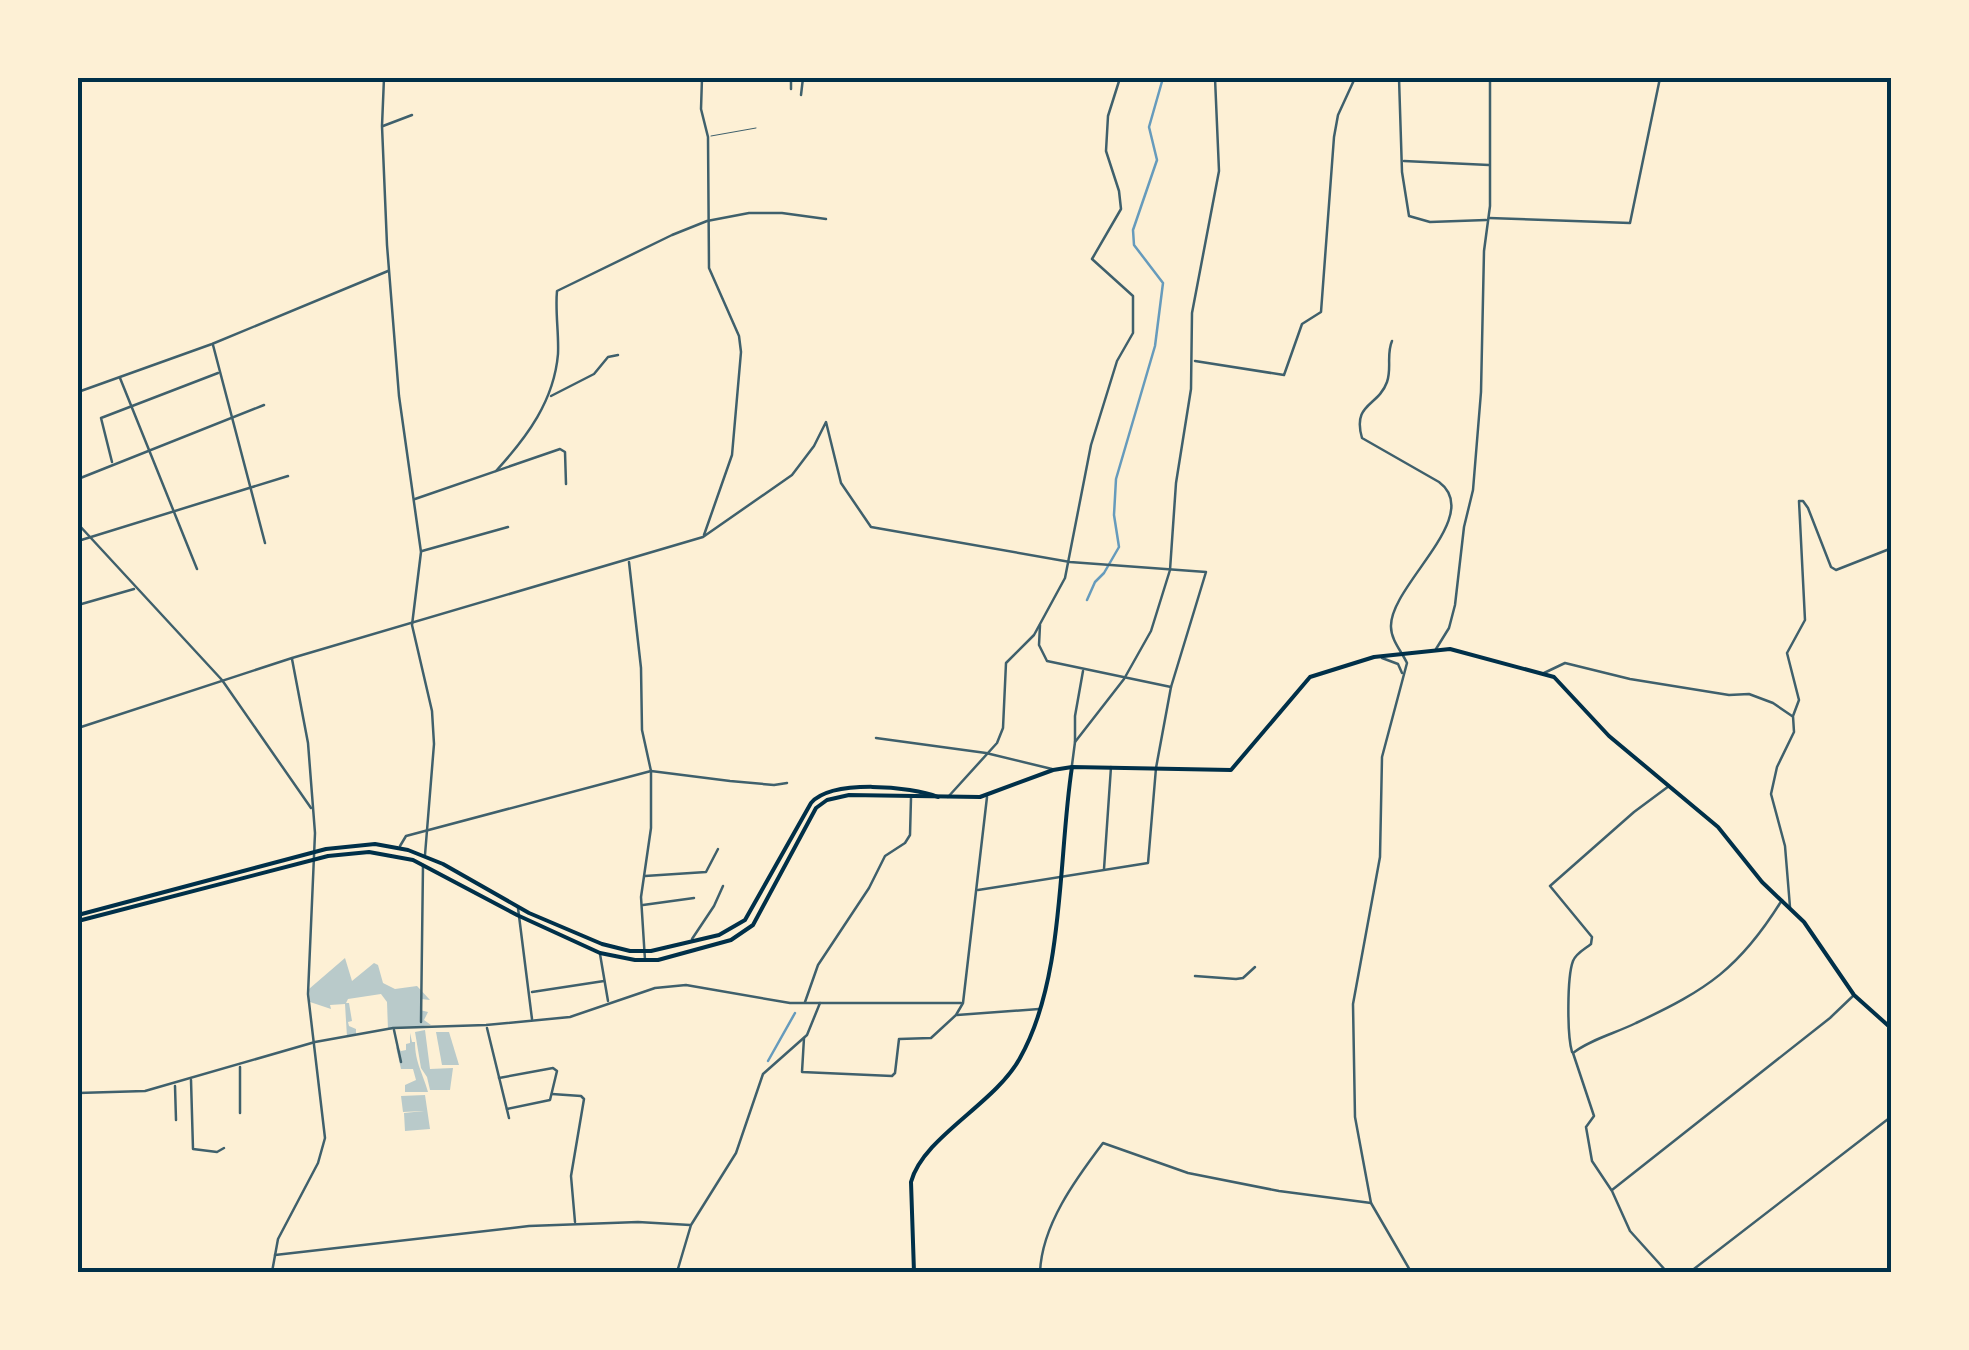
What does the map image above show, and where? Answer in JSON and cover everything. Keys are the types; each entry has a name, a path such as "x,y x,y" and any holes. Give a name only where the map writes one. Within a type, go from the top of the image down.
{"main road":[{"path":"78,918 199,892 315,860 370,852 423,864 517,915 600,953 645,960 672,957 745,932 763,910 816,808 827,800 849,795 988,795 1053,770 1072,767 1231,770 1310,677 1374,658 1450,650 1554,677 1610,736 1718,828 1762,882 1804,922 1854,996 1892,1029"},
{"path":"914,1272 914,1169 926,1153 998,1089 1020,1059 1039,1009 1054,939 1072,767"},
{"path":"78,918 315,852 358,844 400,848 424,856 518,906 602,944 644,952 725,933 745,920 811,802 823,792 854,787 940,798"},
{"path":"198,885 199,892"}],"street":[{"path":"384,78 382,126 399,396 420,552 412,626 432,711 434,744 424,856"},
{"path":"702,78 701,109 708,137 709,268 739,336 740,373 732,456 703,536"},
{"path":"790,89 791,78"},
{"path":"801,95 803,78"},
{"path":"947,798 997,743 1003,728 1006,663 1028,642 1066,578 1091,445 1117,360 1133,334 1133,296 1092,259 1121,209 1106,151 1108,116 1120,78"},
{"path":"1075,742 1124,678 1151,631 1170,570 1176,483 1194,360 1192,313 1219,171 1214,78"},
{"path":"1194,360 1284,375 1302,324 1322,312 1334,137 1338,115 1355,78"},
{"path":"1399,78 1402,161 1409,216 1430,222 1488,219 1630,223 1660,78"},
{"path":"1436,650 1449,628 1455,604 1464,527 1473,490 1481,392 1490,78"},
{"path":"382,126 412,115"},
{"path":"1402,161 1490,165"},
{"path":"496,470 520,443 549,396 558,354 556,292 707,222 749,213 826,218"},
{"path":"78,392 212,344 390,271"},
{"path":"1392,341 1387,352 1389,375 1385,387 1362,409 1362,438 1439,482 1453,497 1441,537 1394,612 1390,629 1407,662 1382,757 1380,856 1352,1004 1355,1116 1371,1203 1411,1272"},
{"path":"212,344 265,544"},
{"path":"549,396 594,374 608,358 618,355"},
{"path":"113,464 100,422 106,416 220,373"},
{"path":"119,376 197,569"},
{"path":"78,479 264,404"},
{"path":"78,728 292,658 412,626 703,536 792,475 826,422 841,483 870,527 1070,562 1206,572 1171,687 1156,768 1148,863 978,890"},
{"path":"414,500 562,449 566,484"},
{"path":"78,541 288,476"},
{"path":"1790,908 1784,846 1771,794 1777,767 1794,732 1799,691 1786,653 1805,620 1799,501 1808,508 1831,567 1836,570 1892,548"},
{"path":"78,524 222,680 312,810"},
{"path":"420,552 508,527"},
{"path":"628,560 641,668 642,730 651,771 651,828 641,905 645,960"},
{"path":"78,605 136,589"},
{"path":"1040,624 1039,645 1047,661 1171,687"},
{"path":"272,1272 278,1239 323,1151 326,1126 308,994 315,852 308,744 292,658"},
{"path":"1374,658 1390,659 1398,664 1402,674"},
{"path":"1544,673 1565,662 1630,679 1730,695 1749,694 1774,703 1793,716"},
{"path":"1072,767 1083,670"},
{"path":"876,738 986,752 1053,770"},
{"path":"1104,870 1111,767"},
{"path":"400,848 406,836 651,771 774,785 787,782"},
{"path":"1667,1272 1633,1237 1612,1191 1592,1161 1586,1127 1594,1116 1573,1053 1568,1022 1572,965 1591,944 1592,936 1550,886 1634,812 1670,786"},
{"path":"804,1038 802,1072 892,1076 898,1040 930,1038 956,1016 963,1004 988,795"},
{"path":"804,1004 818,965 869,888 884,856 910,835 911,798"},
{"path":"643,876 706,872 718,849"},
{"path":"420,1025 423,864"},
{"path":"689,944 723,886"},
{"path":"641,905 694,898"},
{"path":"1573,1053 1690,998 1718,979 1747,950 1782,900"},
{"path":"518,906 532,1021"},
{"path":"600,953 609,1003"},
{"path":"1195,976 1243,978 1255,966"},
{"path":"528,993 604,981"},
{"path":"78,1093 145,1091 315,1042 393,1028 570,1017 655,988 686,985 804,1004 963,1004"},
{"path":"1612,1191 1854,996"},
{"path":"677,1272 691,1225 736,1153 765,1070 810,1031 820,1003"},
{"path":"956,1016 1039,1009"},
{"path":"486,1025 509,1118"},
{"path":"393,1028 400,1062"},
{"path":"240,1065 240,1113"},
{"path":"499,1078 553,1068 556,1071 550,1100 506,1109"},
{"path":"191,1080 193,1150 217,1152 224,1148"},
{"path":"175,1084 176,1120"},
{"path":"552,1094 584,1098 571,1176 575,1225"},
{"path":"1690,1272 1892,1116"},
{"path":"1040,1272 1043,1247 1072,1184 1102,1143 1188,1172 1279,1192 1371,1203"},
{"path":"273,1255 480,1230 664,1222 691,1225"}],"lane":[{"path":"708,137 756,128"}],"shaded area":[{"path":"345,958 352,981 374,963 383,983 395,989 417,986 430,1000 421,999 420,1010 428,1012 424,1020 431,1025 388,1030 387,1002 381,994 348,999 352,1021 348,1022 356,1029 356,1035 347,1037 345,1004 330,1005 331,1009 310,1002 309,989"},
{"path":"425,1030 430,1069 453,1068 450,1090 430,1090 421,1068 415,1032"},
{"path":"436,1032 449,1032 459,1065 442,1065"},
{"path":"410,1033 428,1092 405,1092 405,1085 416,1080 413,1069 401,1069 396,1047 406,1050"},
{"path":"425,1095 430,1129 405,1131 404,1113 424,1111 403,1112 401,1096"}],"waterway":[{"path":"1087,600 1119,547 1114,515 1116,479 1155,346 1163,283 1134,245 1133,230 1157,160 1149,127 1163,78"},
{"path":"768,1061 795,1013"}]}
